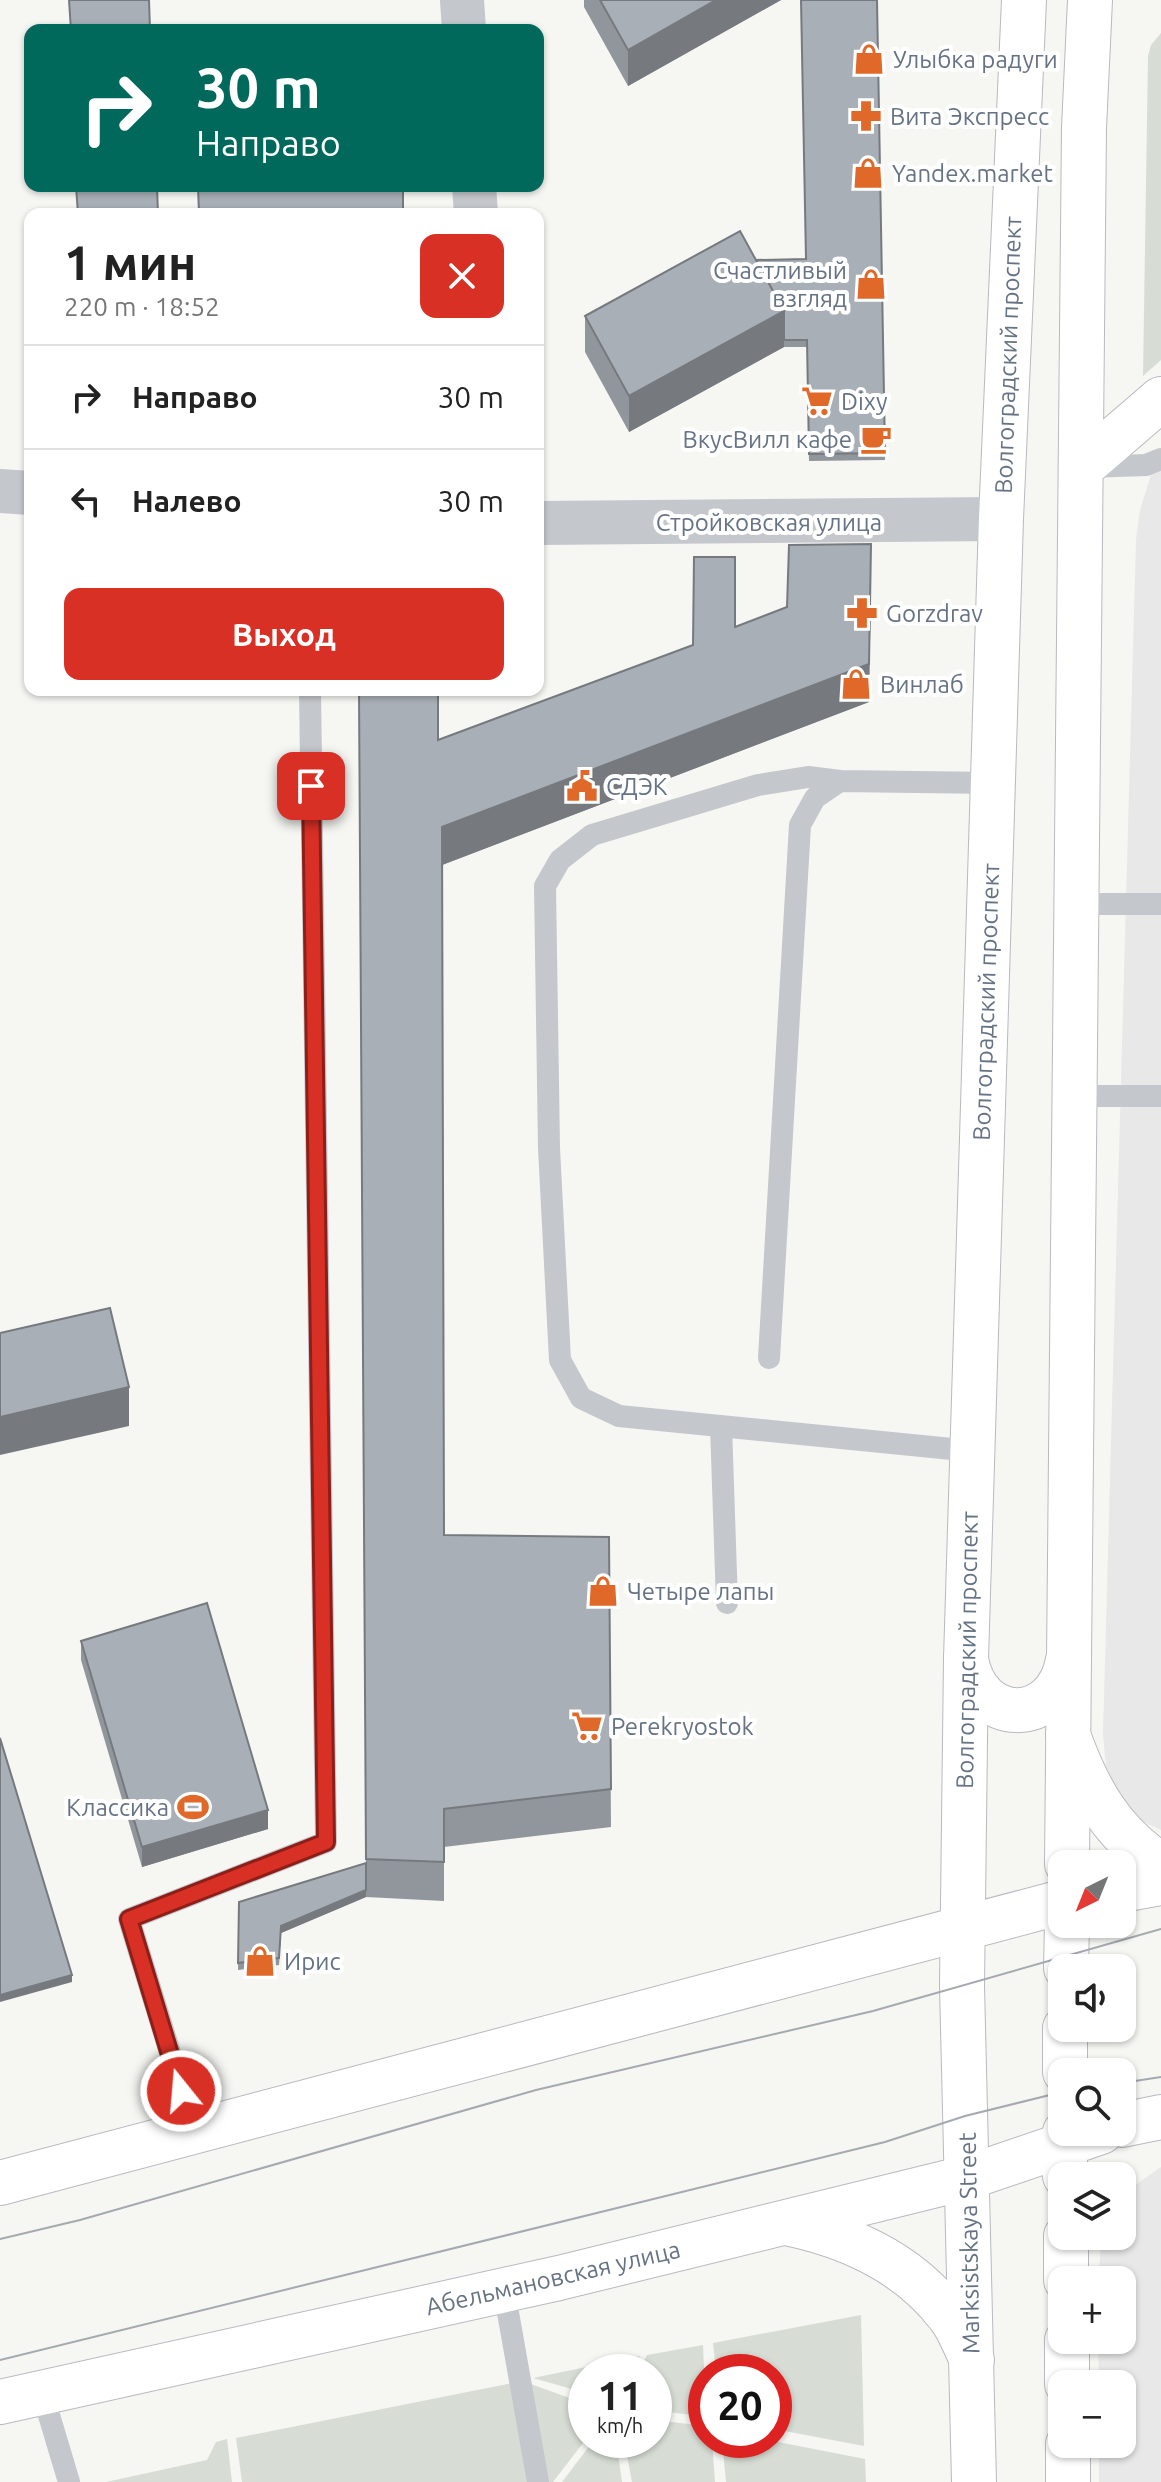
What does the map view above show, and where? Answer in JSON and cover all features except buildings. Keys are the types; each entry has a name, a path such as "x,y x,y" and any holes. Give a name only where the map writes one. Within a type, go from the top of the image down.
{"main road":[{"name":"Волгоградский проспект","path":"963,2005 961,1928 972,1451 1001,519 1024,0"},
{"path":"1067,1850 1084,128 1090,0"},
{"path":"1082,467 1161,399"},
{"path":"966,1659 969,1677 978,1692 999,1707 1025,1710 1042,1704 1056,1693 1065,1677 1068,1660"},
{"path":"1068,1735 1086,1784 1109,1822 1140,1852 1161,1865"},
{"path":"1136,1887 1161,1883"},
{"path":"0,2183 195,2134 1048,1906"},
{"name":"Marksistskaya Street","path":"963,2005 974,2482"},
{"path":"1136,2122 1161,2117"},
{"name":"Абельмановская улица","path":"0,2402 504,2290 969,2177 1074,2146"},
{"path":"784,2223 823,2230 894,2264 921,2285 951,2317 972,2360"},
{"path":"1068,2458 1068,2482"}],"street":[{"path":"462,0 464,24"},
{"path":"0,491 24,493"},
{"name":"Стройковская улица","path":"544,523 1001,519"}],"lane":[{"path":"1082,467 1146,465 1161,459"},
{"path":"195,2134 129,1919 326,1842 310,696"},
{"path":"972,1451 619,1416 581,1398 560,1360 549,1148 545,886 560,860 592,835 758,785 808,777 840,781 993,783"},
{"path":"769,1358 800,825 815,798 840,781"},
{"path":"1076,904 1161,904"},
{"path":"1074,1096 1161,1096"},
{"path":"721,1426 727,1603"},
{"path":"504,2290 538,2482"},
{"path":"42,2392 69,2482"}],"shaded area":[{"path":"1161,33 1161,360 1143,376 1148,56 1151,45"},
{"path":"1161,459 1161,1830 1142,1821 1120,1797 1106,1766 1103,1734 1136,540 1140,510 1151,475"},
{"path":"1161,2167 1161,2482 1099,2482 1099,2458 1136,2458 1136,2370 1099,2370 1098,2354 1136,2354 1136,2266 1099,2266 1101,2250 1136,2250 1137,2184"},
{"path":"861,2315 864,2446 792,2432 792,2354 714,2354 713,2343"},
{"path":"703,2345 703,2354 688,2354 688,2415 672,2412 672,2354 653,2354"},
{"path":"568,2371 568,2388 533,2378"},
{"path":"512,2383 529,2482 242,2482 236,2438"},
{"path":"528,2383 568,2397 568,2458 571,2458 553,2482 547,2482"},
{"path":"672,2422 688,2424 688,2458 713,2458 715,2482 632,2482 627,2458 672,2458"},
{"path":"227,2439 232,2482 106,2482 207,2460 216,2442"},
{"path":"792,2445 865,2459 866,2482 726,2482 724,2458 792,2458"},
{"path":"580,2458 619,2458 622,2482 562,2482"}],"tram line":[{"path":"0,2239 80,2220 536,2090 873,2011 1161,1929"},
{"path":"1136,2081 1161,2077"},
{"path":"0,2360 885,2142 965,2116 1048,2095"}],"place":[{"name":"Улыбка радуги","path":"869,59"},
{"name":"Вита Экспресс","path":"866,116"},
{"name":"Yandex.market","path":"868,173"},
{"name":"Счастливый взгляд","path":"871,284"},
{"name":"Dixy","path":"817,401"},
{"name":"ВкусВилл кафе","path":"876,439"},
{"name":"Gorzdrav","path":"862,613"},
{"name":"Винлаб","path":"856,684"},
{"name":"СДЭК","path":"582,786"},
{"name":"Четыре лапы","path":"603,1591"},
{"name":"Perekryostok","path":"587,1726"},
{"name":"Классика","path":"193,1807"},
{"name":"Ирис","path":"260,1961"}],"route":[{"path":"181,2091 129,1919 326,1842 311,786"}]}
